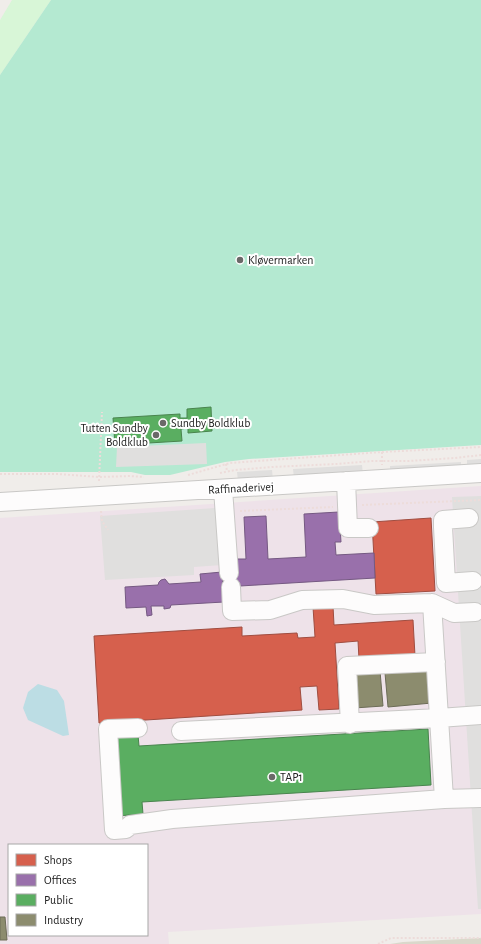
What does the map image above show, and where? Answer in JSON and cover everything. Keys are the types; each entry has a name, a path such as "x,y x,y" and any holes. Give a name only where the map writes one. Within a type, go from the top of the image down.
{"street":[{"name":"Raffinaderivej","path":"0,502 100,496 221,481 346,481 481,473"},
{"path":"221,481 232,611 270,610 302,600 343,599 374,604 432,603 454,613 475,612"},
{"path":"346,481 348,528 369,528"},
{"path":"470,518 443,520 446,583 473,581"},
{"path":"432,603 444,799"},
{"path":"350,724 347,666 436,662"},
{"path":"180,731 350,724 481,715"},
{"path":"138,728 108,729 114,830 126,829 130,825 172,819 444,799 481,798"}],"path":[{"path":"99,477 102,412"},
{"path":"187,475 226,464 382,452 481,447"},
{"path":"382,452 382,460"},
{"path":"227,471 284,466 481,455"},
{"path":"283,459 284,466"},
{"path":"221,481 227,471 226,464"},
{"path":"0,474 52,474 99,477 130,476 146,478"},
{"path":"100,496 102,521 108,530"},
{"path":"378,944 391,938 481,938"}],"shaded area":[{"path":"206,443 207,464 116,467 117,447"},
{"path":"481,459 481,468 467,469 467,460"},
{"path":"461,462 461,470 390,473 390,466"},
{"path":"362,465 363,475 294,478 293,469"},
{"path":"272,470 273,480 238,481 237,472"},
{"path":"481,486 481,914 168,932 169,944 0,944 0,518"},
{"path":"481,496 481,909 478,909 452,497"},
{"path":"215,508 222,565 194,567 194,575 105,580 100,516"},
{"path":"481,938 481,944 390,944 403,942"}],"green space":[{"path":"12,0 51,0 0,75 0,20"},
{"name":"Kløvermarken","path":"51,0 481,0 481,445 249,459 225,462 170,475 145,475 131,472 0,472 0,75"}],"water":[{"path":"38,684 57,690 64,701 69,735 63,736 28,720 23,708 28,692"}],"building: Shops":[{"path":"431,518 435,591 376,594 372,522"},
{"path":"333,606 334,625 413,620 415,656 359,659 358,641 335,643 339,709 319,710 317,686 300,687 302,710 99,723 94,636 242,627 242,636 297,633 298,638 315,637 313,607"}],"building: Offices":[{"path":"339,512 341,542 335,542 336,555 374,553 375,578 223,587 222,573 235,559 246,559 244,517 266,516 268,559 306,557 304,514"},
{"path":"222,572 224,602 171,605 170,608 164,609 164,606 151,606 152,615 147,616 146,607 126,608 125,587 158,585 161,580 165,579 169,584 201,582 200,574"}],"building: Public":[{"name":"Sundby Boldklub","path":"211,407 212,431 188,433 188,428 181,429 182,441 115,445 113,418 180,414 180,418 187,418 187,409"},
{"name":"TAP1","path":"428,729 431,785 142,802 143,814 116,816 112,737 138,735 139,746"}],"building: Industry":[{"path":"430,670 432,703 388,707 385,673"},
{"path":"380,671 383,706 354,708 351,673"},
{"path":"0,917 5,917 7,940 0,940"}],"place":[{"name":"Kløvermarken","path":"240,260"},
{"name":"Sundby Boldklub","path":"163,423"},
{"name":"Tutten Sundby Boldklub","path":"156,435"},
{"name":"TAP1","path":"272,777"}]}
